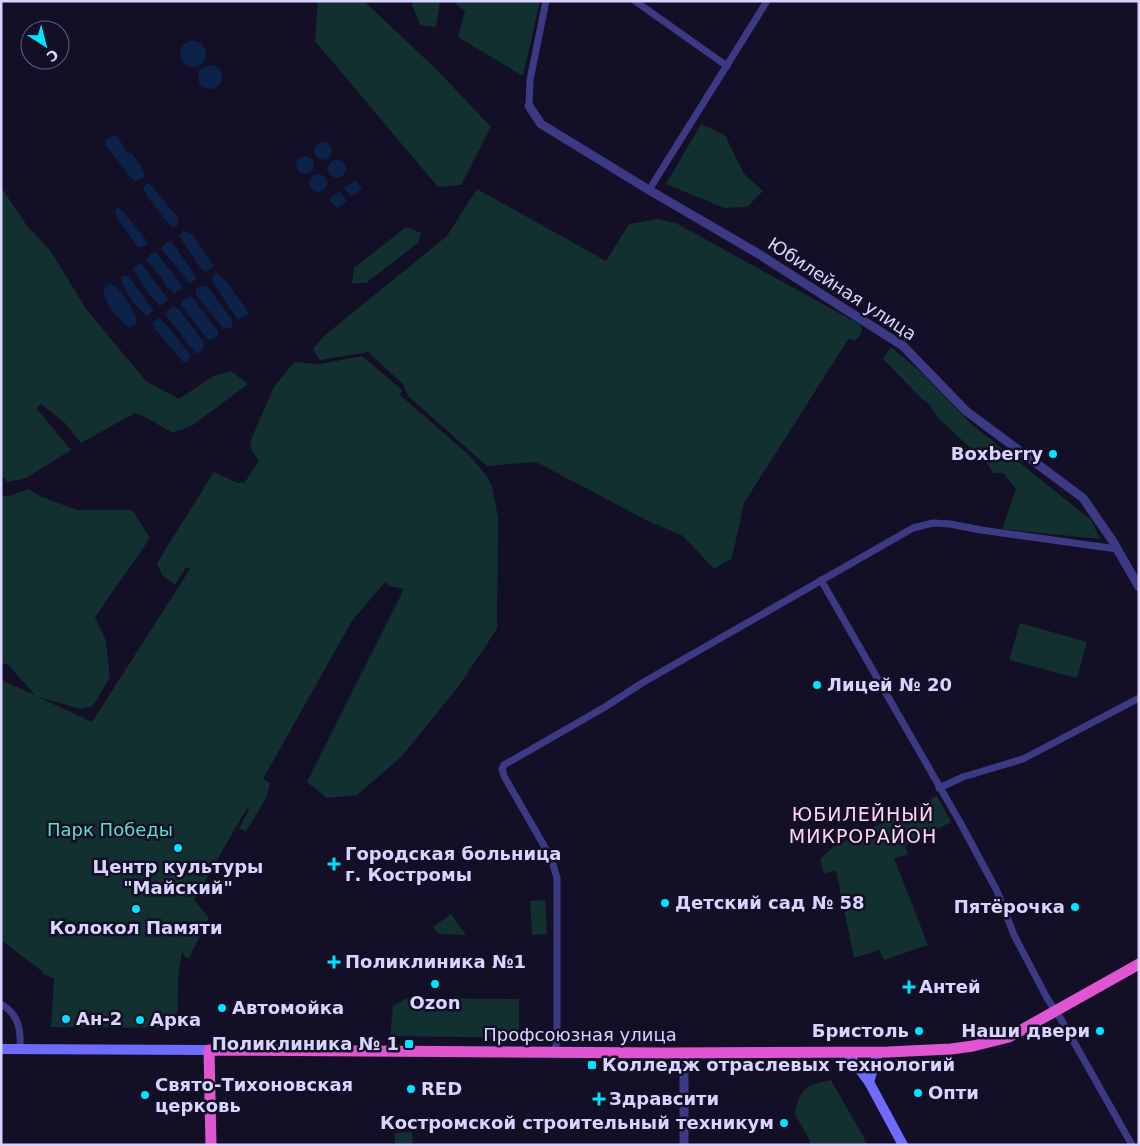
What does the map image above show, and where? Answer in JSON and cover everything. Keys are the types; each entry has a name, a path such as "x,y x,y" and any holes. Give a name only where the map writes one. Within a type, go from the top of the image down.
{"highway":[{"name":"Профсоюзная улица","path":"209,1050 878,1052 951,1049 984,1044 1009,1037 1139,964"},
{"path":"209,1050 211,1145"}],"main road":[{"name":"Профсоюзная улица","path":"1,1049 209,1050"},
{"path":"847,1052 869,1082 903,1145"},
{"path":"869,1082 878,1052"}],"street":[{"path":"529,106 530,80 546,1"},
{"path":"635,1 727,66"},
{"path":"649,190 767,1"},
{"name":"Юбилейная улица","path":"529,106 541,124 757,253 903,346 966,411 1083,498 1117,549 1139,587"},
{"path":"554,1052 557,1042 557,878 551,858 504,776 502,769 504,765 913,528 933,523 950,524 1117,549"},
{"path":"821,580 997,891 1014,935 1132,1145"},
{"path":"939,788 963,777 1023,760 1139,698"},
{"path":"1,1004 10,1010 18,1020 21,1037 20,1049"},
{"path":"684,1052 684,1145"}],"green space":[{"path":"318,1 364,1 436,69 491,127 461,185 438,187 315,41"},
{"path":"413,1 440,1 436,27 420,25 412,5"},
{"path":"452,1 540,1 523,76 458,37 465,11"},
{"path":"701,124 725,135 744,174 763,191 747,207 724,208 666,184"},
{"path":"1,187 27,226 50,250 86,309 146,381 179,399 212,377 231,371 248,384 193,425 173,433 135,413 81,443 64,422 41,404 36,408 71,450 26,478 8,482 1,475"},
{"path":"477,189 606,261 629,224 658,219 676,223 859,324 862,328 861,334 855,341 849,338 744,503 732,558 714,569 683,536 648,521 536,462 487,466 408,396 403,384 368,352 320,360 313,349 324,336 447,236"},
{"path":"406,227 421,233 418,243 366,283 352,283 354,268"},
{"path":"891,347 922,373 969,422 1091,520 1100,539 1002,529 1016,489 1003,473 993,473 989,465 938,418 928,403 883,359"},
{"name":"Парк Победы","path":"362,356 402,390 400,395 469,455 486,475 492,486 498,517 497,629 458,687 402,756 357,795 327,798 307,782 404,589 390,586 385,582 352,621 263,779 270,783 267,796 246,832 239,828 249,810 247,808 194,900 209,918 189,958 185,957 182,952 178,979 177,1028 51,1027 54,979 43,974 43,972 1,940 1,680 35,695 8,665 1,663 1,496 8,496 28,489 42,497 77,510 132,510 150,538 95,617 106,641 110,677 93,706 81,709 38,697 92,722 190,569 186,567 175,585 162,575 157,563 214,472 238,483 245,482 259,461 252,451 250,442 274,387 294,362 320,364"},
{"path":"1020,623 1087,642 1077,678 1009,660"},
{"path":"937,796 951,822 905,846 908,855 894,858 928,945 884,960 879,950 854,958 836,870 824,874 820,859 833,847"},
{"path":"545,900 547,934 532,935 530,901"},
{"path":"451,914 466,935 439,934 433,927"},
{"path":"407,998 519,999 519,1038 390,1036 393,1006"},
{"path":"831,1080 868,1145 809,1145 810,1141 795,1114 799,1098 810,1086"},
{"path":"412,1132 413,1145 395,1145 395,1133"}],"water":[{"path":"193,41 202,45 206,54 202,63 193,67 184,63 180,54 184,45"},
{"path":"205,65 215,65 222,72 222,82 215,89 205,89 198,82 198,72"},
{"path":"115,135 119,138 125,151 132,154 141,166 145,174 143,178 136,181 131,178 105,144 106,139"},
{"path":"323,142 329,145 332,151 329,157 323,160 317,157 314,151 317,145"},
{"path":"305,156 311,159 314,165 311,171 305,174 299,171 296,165 299,159"},
{"path":"337,160 343,163 346,169 343,175 337,178 331,175 328,169 331,163"},
{"path":"318,174 324,177 327,183 324,189 318,192 312,189 309,183 312,177"},
{"path":"356,180 362,189 351,197 344,188"},
{"path":"146,184 152,186 179,219 177,226 170,226 149,199 143,189"},
{"path":"339,191 347,201 337,209 329,199"},
{"path":"119,208 147,241 147,245 138,247 116,216 115,210"},
{"path":"183,231 192,234 214,266 206,272 201,269 179,236"},
{"path":"171,241 195,275 196,279 190,284 161,248"},
{"path":"156,252 183,287 175,293 167,287 146,260 150,254"},
{"path":"141,263 168,299 160,306 134,271 134,267"},
{"path":"216,273 229,285 249,314 238,320 213,283 212,277"},
{"path":"126,275 153,310 147,316 135,304 127,292 121,277"},
{"path":"110,283 131,306 137,323 129,328 116,316 106,300 103,289"},
{"path":"202,286 207,286 233,321 231,328 224,329 196,295 196,290"},
{"path":"191,296 218,331 218,335 213,339 208,340 181,305 183,300"},
{"path":"172,307 178,308 204,343 204,347 198,354 195,353 165,314"},
{"path":"159,318 191,355 187,362 184,363 154,328 153,323"}],"place":[{"name":"Boxberry","path":"1053,454"},
{"name":"Лицей № 20","path":"817,685"},
{"name":"Центр культуры \"Майский\"","path":"178,848"},
{"name":"Городская больница г. Костромы","path":"334,864"},
{"name":"Детский сад № 58","path":"665,903"},
{"name":"Пятёрочка","path":"1075,907"},
{"name":"Колокол Памяти","path":"136,909"},
{"name":"Поликлиника №1","path":"334,962"},
{"name":"Ozon","path":"435,984"},
{"name":"Антей","path":"909,987"},
{"name":"Автомойка","path":"222,1008"},
{"name":"Ан-2","path":"66,1019"},
{"name":"Арка","path":"140,1020"},
{"name":"Бристоль","path":"919,1031"},
{"name":"Наши двери","path":"1100,1031"},
{"name":"Поликлиника № 1","path":"409,1044"},
{"name":"Колледж отраслевых технологий","path":"592,1065"},
{"name":"RED","path":"411,1089"},
{"name":"Опти","path":"918,1093"},
{"name":"Свято-Тихоновская церковь","path":"145,1095"},
{"name":"Здравсити","path":"599,1099"},
{"name":"Костромской строительный техникум","path":"784,1123"}],"district":[{"name":"ЮБИЛЕЙНЫЙ МИКРОРАЙОН","path":"863,825"}]}
